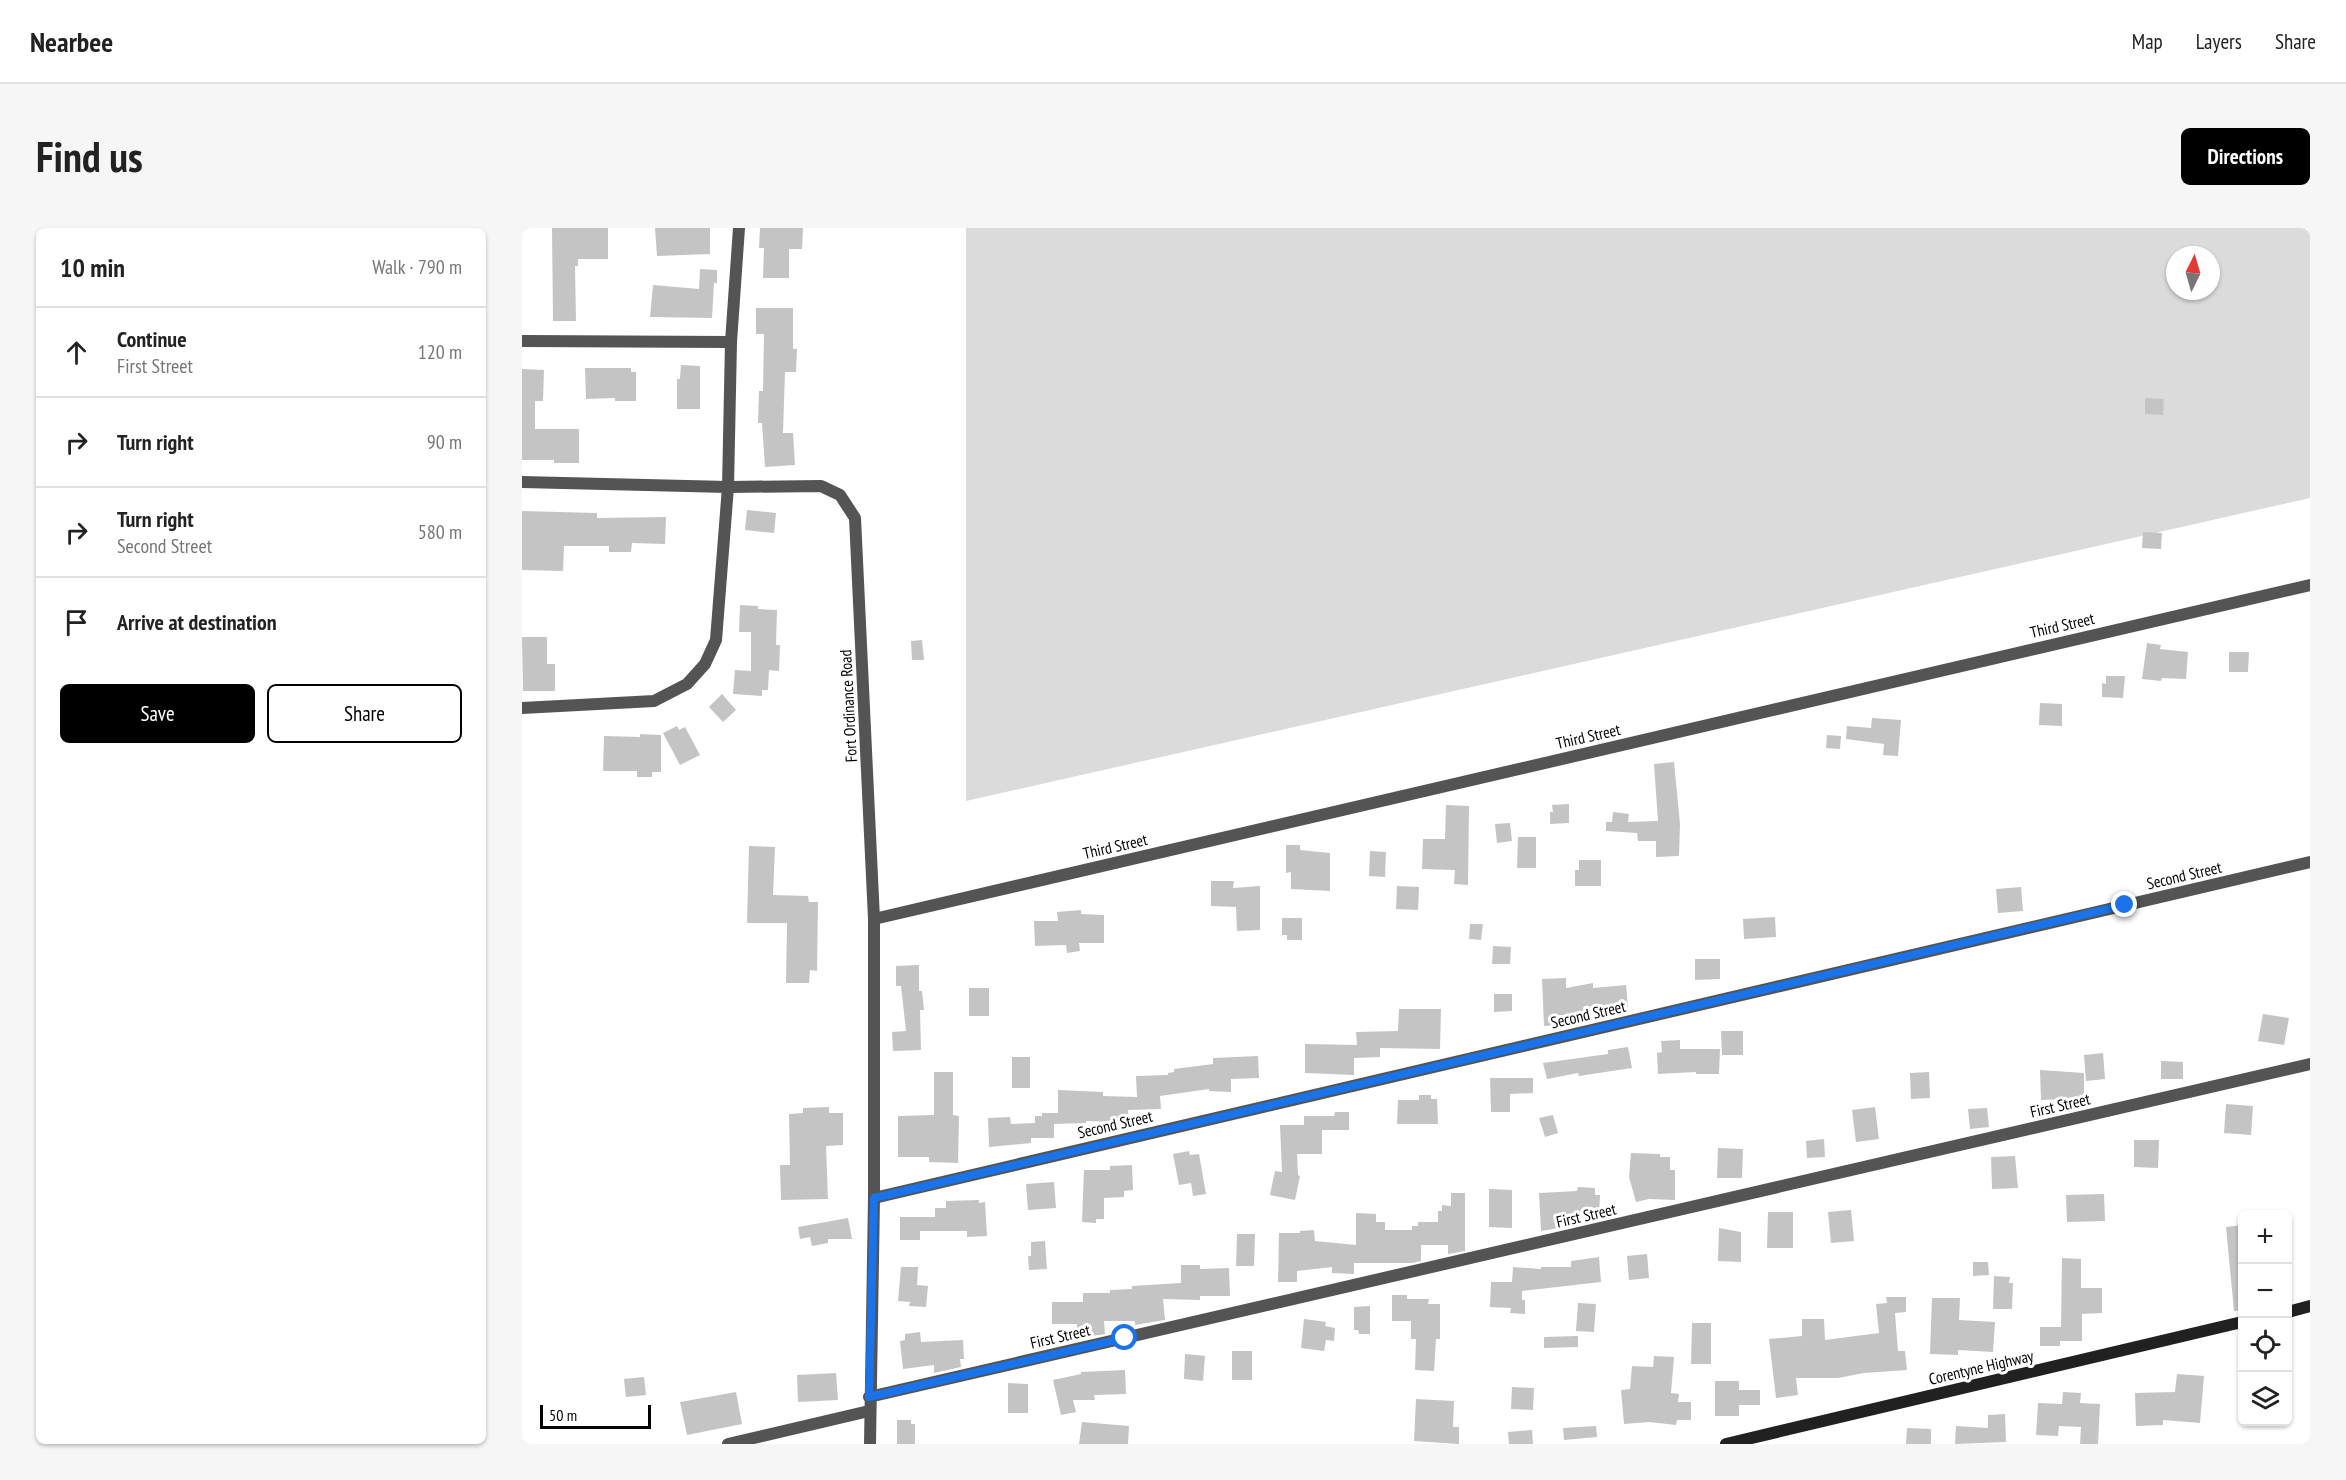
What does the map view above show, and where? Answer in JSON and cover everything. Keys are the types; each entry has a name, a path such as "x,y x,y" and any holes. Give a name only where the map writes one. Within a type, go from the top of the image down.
{"main road":[{"path":"2292,1311 2310,1306"},
{"name":"Corentyne Highway","path":"1726,1444 2238,1323"}],"street":[{"path":"522,708 654,701 687,684 705,664 716,640 728,487 731,342 739,228"},
{"path":"522,341 731,342"},
{"path":"522,482 728,487"},
{"name":"Fort Ordinance Road","path":"728,487 821,486 840,495 855,518 874,919 874,1198 870,1444"},
{"name":"Third Street","path":"874,919 2310,585"},
{"name":"Second Street","path":"874,1198 2310,862"},
{"name":"First Street","path":"869,1397 2310,1064"},
{"path":"728,1444 869,1411"}],"shaded area":[{"path":"966,228 2310,228 2310,498 966,801"}],"building":[{"path":"552,228 608,228 608,259 578,259 578,266 575,266 576,321 553,321"},
{"path":"655,228 710,228 710,254 657,256"},
{"path":"760,228 803,228 802,249 789,249 789,278 763,278 764,248 759,248"},
{"path":"700,269 717,270 712,318 650,317 653,285 699,289"},
{"path":"756,308 793,308 793,349 797,349 796,372 785,372 783,433 793,433 795,465 765,467 762,423 758,423 759,391 763,391 764,334 756,334"},
{"path":"681,365 700,366 700,409 677,409 677,379 680,379"},
{"path":"585,368 631,368 631,372 636,372 636,401 615,401 615,398 586,399"},
{"path":"522,369 544,370 543,401 535,401 535,429 579,429 579,463 522,460"},
{"path":"2145,398 2164,399 2163,415 2145,414"},
{"path":"747,510 776,513 774,533 745,530"},
{"path":"522,511 597,513 597,518 666,517 665,544 632,543 631,552 609,552 609,546 564,546 563,571 522,570"},
{"path":"2143,532 2162,533 2161,549 2142,548"},
{"path":"740,605 777,610 776,645 780,645 779,671 769,670 768,690 762,690 762,696 733,694 735,670 751,671 751,632 739,632"},
{"path":"522,637 547,637 547,664 555,664 555,691 523,691"},
{"path":"922,640 924,660 912,660 911,641"},
{"path":"2147,643 2161,645 2160,649 2188,652 2186,679 2162,678 2161,681 2142,679"},
{"path":"2229,652 2249,652 2248,672 2229,672"},
{"path":"2106,676 2125,676 2123,698 2102,697 2102,683 2106,684"},
{"path":"722,694 736,710 723,722 709,707"},
{"path":"2040,703 2062,704 2062,726 2039,725"},
{"path":"1872,718 1901,720 1898,756 1883,755 1884,744 1846,739 1847,726 1871,728"},
{"path":"677,726 679,730 685,727 700,755 680,765 663,733"},
{"path":"640,734 661,735 661,772 652,772 652,777 637,777 637,771 603,771 604,736 640,737"},
{"path":"1827,735 1841,736 1840,749 1826,748"},
{"path":"1674,762 1680,824 1679,856 1656,857 1656,841 1638,841 1637,833 1606,831 1606,822 1612,822 1613,812 1629,814 1628,822 1658,821 1654,764"},
{"path":"1569,804 1569,823 1550,824 1552,805"},
{"path":"1446,805 1469,806 1468,885 1454,884 1455,870 1422,869 1423,839 1445,839"},
{"path":"1510,823 1512,841 1497,843 1495,824"},
{"path":"1518,837 1536,837 1536,868 1517,868"},
{"path":"1286,845 1300,845 1300,850 1330,853 1330,891 1291,889 1291,872 1286,873"},
{"path":"749,846 775,847 773,895 808,896 809,902 818,902 817,971 810,970 809,983 786,983 787,923 747,923"},
{"path":"1370,851 1386,852 1385,877 1369,876"},
{"path":"1579,860 1601,860 1601,886 1575,886 1575,870 1579,870"},
{"path":"1211,881 1234,881 1233,888 1260,886 1260,930 1237,931 1236,907 1211,906"},
{"path":"1397,886 1419,887 1418,910 1396,909"},
{"path":"2021,887 2023,911 1998,913 1996,889"},
{"path":"1081,910 1081,914 1104,915 1104,943 1079,943 1080,951 1067,953 1066,945 1035,946 1034,921 1058,921 1057,912"},
{"path":"1775,917 1776,937 1744,939 1743,919"},
{"path":"1282,918 1302,918 1302,940 1287,940 1287,935 1282,935"},
{"path":"1470,924 1483,924 1481,940 1469,939"},
{"path":"1493,946 1511,947 1510,964 1492,964"},
{"path":"1695,959 1720,959 1720,979 1695,980"},
{"path":"919,965 919,991 922,991 924,1010 920,1010 921,1050 893,1051 892,1032 906,1031 901,986 896,986 896,966"},
{"path":"1566,978 1566,988 1593,983 1593,988 1626,985 1628,1007 1597,1010 1598,1012 1568,1017 1568,1025 1544,1026 1542,979"},
{"path":"969,988 989,988 989,1016 969,1016"},
{"path":"1494,994 1512,994 1512,1011 1494,1012"},
{"path":"1399,1009 1441,1009 1440,1049 1380,1048 1380,1057 1354,1058 1354,1075 1305,1073 1305,1044 1357,1045 1356,1032 1398,1031"},
{"path":"2263,1014 2289,1018 2284,1045 2258,1041"},
{"path":"1721,1031 1743,1031 1743,1055 1722,1055"},
{"path":"1680,1040 1680,1049 1720,1049 1719,1074 1696,1074 1696,1072 1658,1074 1657,1053 1662,1052 1661,1041"},
{"path":"1628,1047 1632,1068 1579,1076 1578,1073 1547,1079 1543,1063 1608,1054 1608,1050"},
{"path":"2103,1053 2105,1079 2086,1081 2084,1055"},
{"path":"1258,1056 1259,1078 1231,1079 1231,1092 1209,1091 1209,1089 1160,1096 1161,1109 1128,1110 1128,1122 1086,1121 1086,1123 1054,1124 1054,1138 1031,1138 1031,1143 989,1147 988,1118 1010,1117 1011,1124 1035,1123 1035,1116 1042,1116 1042,1113 1058,1113 1058,1090 1103,1092 1103,1096 1137,1097 1136,1076 1168,1075 1174,1072 1174,1069 1213,1064 1213,1058"},
{"path":"1012,1057 1030,1057 1030,1088 1012,1088"},
{"path":"2161,1061 2183,1062 2183,1079 2161,1079"},
{"path":"2040,1070 2084,1073 2084,1103 2065,1103 2065,1099 2041,1100"},
{"path":"934,1072 953,1072 953,1115 959,1116 958,1163 929,1162 929,1157 898,1157 898,1116 934,1115"},
{"path":"1929,1072 1930,1098 1911,1099 1910,1073"},
{"path":"1490,1078 1533,1078 1533,1093 1510,1094 1510,1112 1491,1112"},
{"path":"1419,1095 1431,1095 1431,1099 1437,1099 1438,1124 1397,1124 1398,1100 1419,1100"},
{"path":"2226,1104 2253,1106 2251,1135 2224,1133"},
{"path":"829,1107 829,1113 843,1113 843,1145 826,1146 828,1199 781,1200 780,1165 790,1165 789,1114 803,1113 803,1108"},
{"path":"1875,1107 1879,1139 1856,1142 1852,1110"},
{"path":"1987,1108 1989,1127 1970,1129 1968,1109"},
{"path":"1335,1112 1349,1112 1349,1130 1322,1130 1322,1154 1297,1154 1298,1175 1300,1176 1295,1200 1270,1195 1275,1171 1282,1172 1280,1125 1304,1125 1304,1116 1334,1116"},
{"path":"1553,1115 1558,1133 1545,1137 1539,1118"},
{"path":"1824,1139 1825,1157 1807,1158 1806,1141"},
{"path":"2134,1140 2159,1140 2158,1168 2134,1167"},
{"path":"1718,1148 1743,1149 1742,1178 1717,1178"},
{"path":"1189,1151 1190,1155 1199,1154 1206,1194 1193,1196 1191,1183 1179,1185 1173,1154"},
{"path":"1631,1153 1660,1154 1660,1157 1670,1157 1670,1170 1675,1170 1675,1200 1649,1199 1636,1202 1629,1177"},
{"path":"2015,1156 2018,1188 1992,1189 1991,1157"},
{"path":"1132,1165 1133,1190 1124,1191 1124,1197 1104,1198 1104,1219 1096,1219 1096,1223 1082,1222 1084,1170 1110,1170 1110,1166"},
{"path":"1054,1182 1056,1208 1028,1210 1026,1184"},
{"path":"1578,1187 1595,1188 1595,1195 1600,1195 1599,1216 1570,1215 1571,1226 1541,1231 1539,1193 1577,1191"},
{"path":"1489,1189 1512,1190 1512,1228 1489,1227"},
{"path":"1451,1193 1465,1193 1465,1251 1448,1254 1448,1245 1421,1245 1421,1261 1354,1263 1354,1274 1332,1273 1332,1267 1297,1271 1297,1282 1278,1282 1279,1233 1314,1230 1315,1241 1356,1245 1356,1213 1376,1214 1376,1222 1385,1222 1385,1230 1412,1230 1412,1226 1418,1226 1418,1222 1438,1222 1438,1211 1442,1211 1442,1205 1451,1206"},
{"path":"2104,1194 2105,1221 2067,1222 2066,1195"},
{"path":"979,1200 979,1203 985,1202 987,1236 967,1237 967,1231 920,1231 920,1240 900,1240 900,1217 935,1217 935,1208 946,1208 946,1201"},
{"path":"1851,1210 1854,1241 1831,1243 1828,1212"},
{"path":"1768,1212 1793,1212 1793,1248 1767,1248"},
{"path":"848,1218 852,1239 828,1239 828,1243 812,1246 810,1237 800,1239 798,1227"},
{"path":"2238,1226 2238,1310 2234,1311 2226,1227"},
{"path":"1719,1228 1741,1232 1741,1262 1718,1261"},
{"path":"1237,1234 1255,1234 1254,1266 1236,1266"},
{"path":"1045,1241 1047,1269 1029,1270 1028,1256 1031,1256 1031,1242"},
{"path":"1647,1254 1649,1278 1629,1280 1627,1256"},
{"path":"1599,1257 1601,1282 1522,1291 1522,1300 1525,1300 1525,1314 1510,1313 1511,1308 1490,1307 1491,1282 1512,1282 1513,1267 1541,1269 1541,1267 1571,1267 1571,1261"},
{"path":"2062,1258 2081,1259 2081,1288 2102,1288 2102,1313 2082,1314 2082,1341 2060,1341 2060,1346 2040,1346 2040,1327 2061,1327"},
{"path":"1973,1262 1988,1262 1989,1275 1973,1276"},
{"path":"1181,1265 1200,1265 1200,1269 1229,1268 1230,1296 1200,1296 1200,1300 1163,1299 1165,1320 1135,1325 1135,1321 1104,1321 1105,1334 1100,1335 1084,1336 1084,1331 1077,1332 1077,1324 1052,1324 1052,1302 1083,1302 1083,1293 1110,1293 1110,1290 1132,1289 1132,1286 1181,1283"},
{"path":"901,1267 918,1267 917,1285 928,1286 926,1307 909,1306 910,1302 898,1301"},
{"path":"1994,1276 2010,1277 2009,1283 2013,1283 2012,1309 1993,1309"},
{"path":"1392,1295 1407,1295 1407,1299 1429,1299 1428,1304 1440,1304 1440,1339 1436,1339 1434,1371 1415,1370 1416,1339 1411,1339 1411,1321 1392,1321"},
{"path":"1886,1297 1906,1297 1906,1312 1895,1313 1898,1351 1905,1351 1907,1370 1864,1373 1838,1378 1796,1378 1798,1395 1776,1398 1769,1339 1802,1336 1802,1319 1824,1319 1825,1340 1879,1333 1876,1304 1887,1303"},
{"path":"1932,1298 1960,1298 1959,1320 1995,1322 1993,1352 1958,1350 1958,1355 1930,1354"},
{"path":"1578,1303 1596,1304 1594,1332 1576,1331"},
{"path":"1370,1306 1370,1334 1359,1334 1358,1330 1354,1330 1354,1307"},
{"path":"1304,1319 1326,1322 1325,1326 1335,1328 1334,1341 1326,1340 1324,1351 1301,1348"},
{"path":"1692,1323 1711,1323 1711,1364 1691,1364"},
{"path":"920,1332 921,1342 963,1340 964,1359 960,1359 961,1367 934,1373 934,1365 903,1369 900,1341 905,1340 905,1334"},
{"path":"1578,1336 1578,1347 1544,1348 1544,1337"},
{"path":"1232,1351 1252,1351 1252,1380 1232,1380"},
{"path":"1185,1354 1205,1356 1203,1381 1184,1379"},
{"path":"1654,1356 1674,1357 1671,1393 1679,1394 1678,1402 1691,1402 1691,1420 1677,1420 1676,1425 1649,1422 1624,1424 1621,1390 1630,1389 1632,1366 1653,1367"},
{"path":"1125,1370 1126,1394 1094,1395 1095,1400 1073,1400 1076,1412 1061,1415 1053,1380 1081,1374 1081,1372"},
{"path":"836,1373 838,1400 798,1402 797,1375"},
{"path":"2177,1374 2204,1376 2200,1423 2163,1420 2163,1425 2136,1426 2135,1393 2175,1392"},
{"path":"644,1377 646,1395 626,1397 624,1379"},
{"path":"1715,1381 1739,1381 1739,1390 1760,1390 1760,1405 1739,1405 1739,1416 1715,1416"},
{"path":"1008,1383 1028,1384 1028,1413 1008,1413"},
{"path":"1512,1387 1534,1388 1533,1410 1511,1409"},
{"path":"736,1392 742,1424 687,1435 680,1402"},
{"path":"2063,1392 2081,1393 2080,1403 2100,1404 2098,1444 2080,1444 2081,1427 2059,1426 2058,1436 2036,1435 2038,1403 2062,1404"},
{"path":"1416,1399 1454,1401 1453,1427 1459,1427 1459,1444 1414,1441"},
{"path":"2005,1414 2006,1442 1955,1444 1956,1426 1988,1428 1988,1415"},
{"path":"897,1420 911,1420 911,1424 915,1424 915,1444 897,1444"},
{"path":"1082,1422 1129,1426 1128,1444 1079,1444"},
{"path":"1596,1426 1597,1437 1564,1440 1563,1428"},
{"path":"1907,1428 1931,1429 1931,1444 1906,1444"},
{"path":"1532,1430 1533,1444 1509,1444 1508,1432"}],"route":[{"path":"1125,1338 869,1397 874,1198 2125,905"}]}
